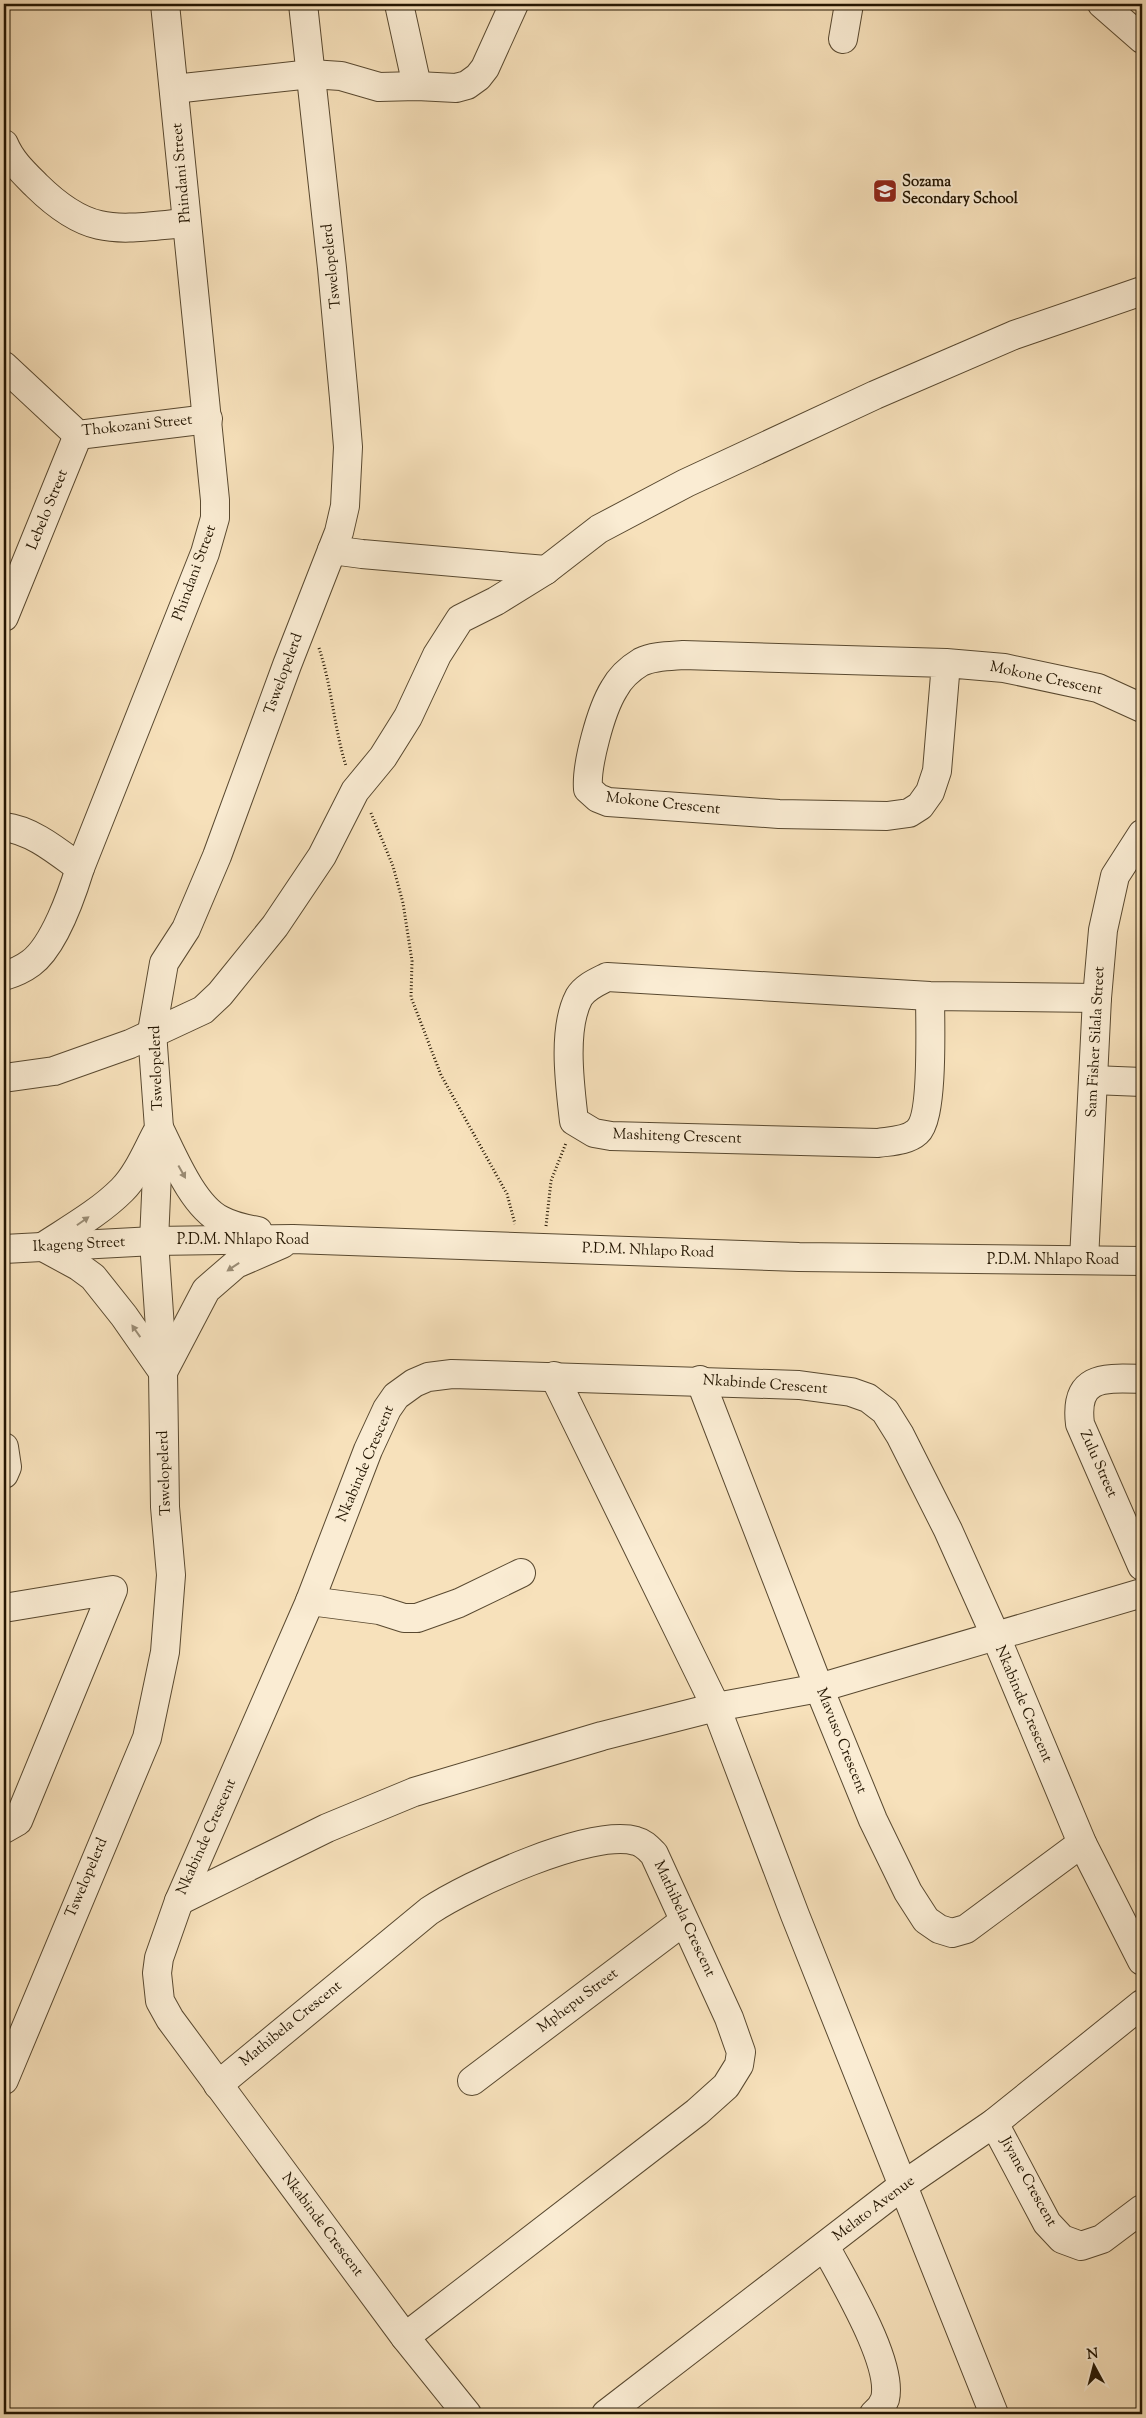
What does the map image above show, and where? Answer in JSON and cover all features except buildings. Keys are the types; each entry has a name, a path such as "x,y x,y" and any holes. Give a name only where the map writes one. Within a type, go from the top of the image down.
{"street":[{"name":"Phindani Street","path":"4,976 33,962 45,947 71,900 80,868 212,534 215,518 208,419 186,224 165,4"},
{"name":"Tswelopelerd","path":"4,2080 147,1738 165,1652 171,1575 166,1507 163,1372 154,1241 159,1128 152,1032 164,963 186,929 217,856 303,621 339,532 344,506 348,447 332,268 303,4"},
{"path":"399,4 417,86"},
{"path":"174,89 311,74 341,76 379,87 456,88 467,85 478,77 485,68 514,4"},
{"path":"843,39 849,4"},
{"path":"1102,4 1142,39"},
{"path":"4,144 13,161 62,208 78,219 109,227 186,224"},
{"path":"4,1078 54,1071 130,1044 152,1032 203,1010 220,994 275,926 322,856 355,791 383,757 408,717 437,655 460,619 496,602 546,570 599,530 686,483 875,395 1014,335 1142,291"},
{"name":"Thokozani Street","path":"4,366 78,435 208,419"},
{"name":"Lebelo Street","path":"4,617 11,579 78,435"},
{"path":"332,550 546,570"},
{"name":"Mokone Crescent","path":"946,663 937,771 930,792 920,806 908,813 887,816 779,814 608,802 598,798 588,789 592,751 614,688 630,670 644,661 683,655 946,663 1004,668 1098,688 1142,708"},
{"path":"4,827 35,838 80,868"},
{"name":"Sam Fisher Silala Street","path":"1084,1260 1097,998 1103,930 1115,876 1142,834"},
{"path":"574,1121 570,1067 571,1020 580,996 591,985 608,977 930,996 1097,998"},
{"name":"Mashiteng Crescent","path":"574,1121 594,1132 611,1136 878,1143 906,1139 919,1131 925,1117 930,1074 930,996"},
{"path":"1093,1080 1142,1082"},
{"path":"159,1128 196,1196 215,1216 241,1228 293,1239"},
{"path":"42,1247 84,1221 122,1190 136,1172 159,1128"},
{"path":"42,1247 78,1266 93,1277 124,1316 163,1372 206,1290 236,1264 293,1239"},
{"name":"P.D.M. Nhlapo Road","path":"154,1241 293,1239 799,1257 1142,1262"},
{"name":"Ikageng Street","path":"4,1249 154,1241"},
{"name":"Nkabinde Crescent","path":"467,2414 405,2337 218,2085 160,2001 157,1973 159,1958 179,1901 310,1601 368,1450 387,1409 404,1388 428,1377 452,1374 700,1380 799,1385 851,1392 868,1398 877,1404 885,1412 900,1436 948,1530 996,1637 1082,1843 1142,1961"},
{"path":"554,1376 716,1707 795,1915 994,2414"},
{"name":"Zulu Street","path":"1142,1379 1109,1378 1092,1382 1082,1393 1078,1408 1080,1424 1142,1566"},
{"name":"Mavuso Crescent","path":"700,1380 819,1688 873,1820 908,1892 926,1920 932,1925 952,1933 966,1930 1082,1843"},
{"path":"4,1446 7,1467 4,1474"},
{"path":"310,1601 379,1610 399,1617 417,1618 459,1603 521,1573"},
{"path":"4,1608 113,1590 18,1821 4,1829"},
{"path":"179,1901 328,1828 414,1792 574,1744 716,1707 819,1688 1142,1593"},
{"name":"Mathibela Crescent","path":"218,2085 429,1911 455,1894 514,1868 593,1842 612,1838 636,1841 645,1845 654,1854 738,2041 741,2052 739,2065 726,2086 697,2112 405,2337"},
{"name":"Mphepu Street","path":"472,2081 684,1921"},
{"name":"Melato Avenue","path":"606,2414 902,2186 994,2122 1142,2004"},
{"name":"Jiyane Crescent","path":"994,2122 1047,2223 1062,2239 1081,2246 1102,2239 1142,2209"},
{"path":"825,2246 870,2334 883,2368 885,2398 880,2408 874,2414"}],"path":[{"path":"303,621 317,643 322,658 334,707 339,744 355,791 370,810 392,866 403,903 412,961 411,997 441,1075 507,1194 532,1247"},
{"path":"532,1247 551,1180 574,1121"}],"place":[{"name":"Sozama Secondary School","path":"885,191"}]}
